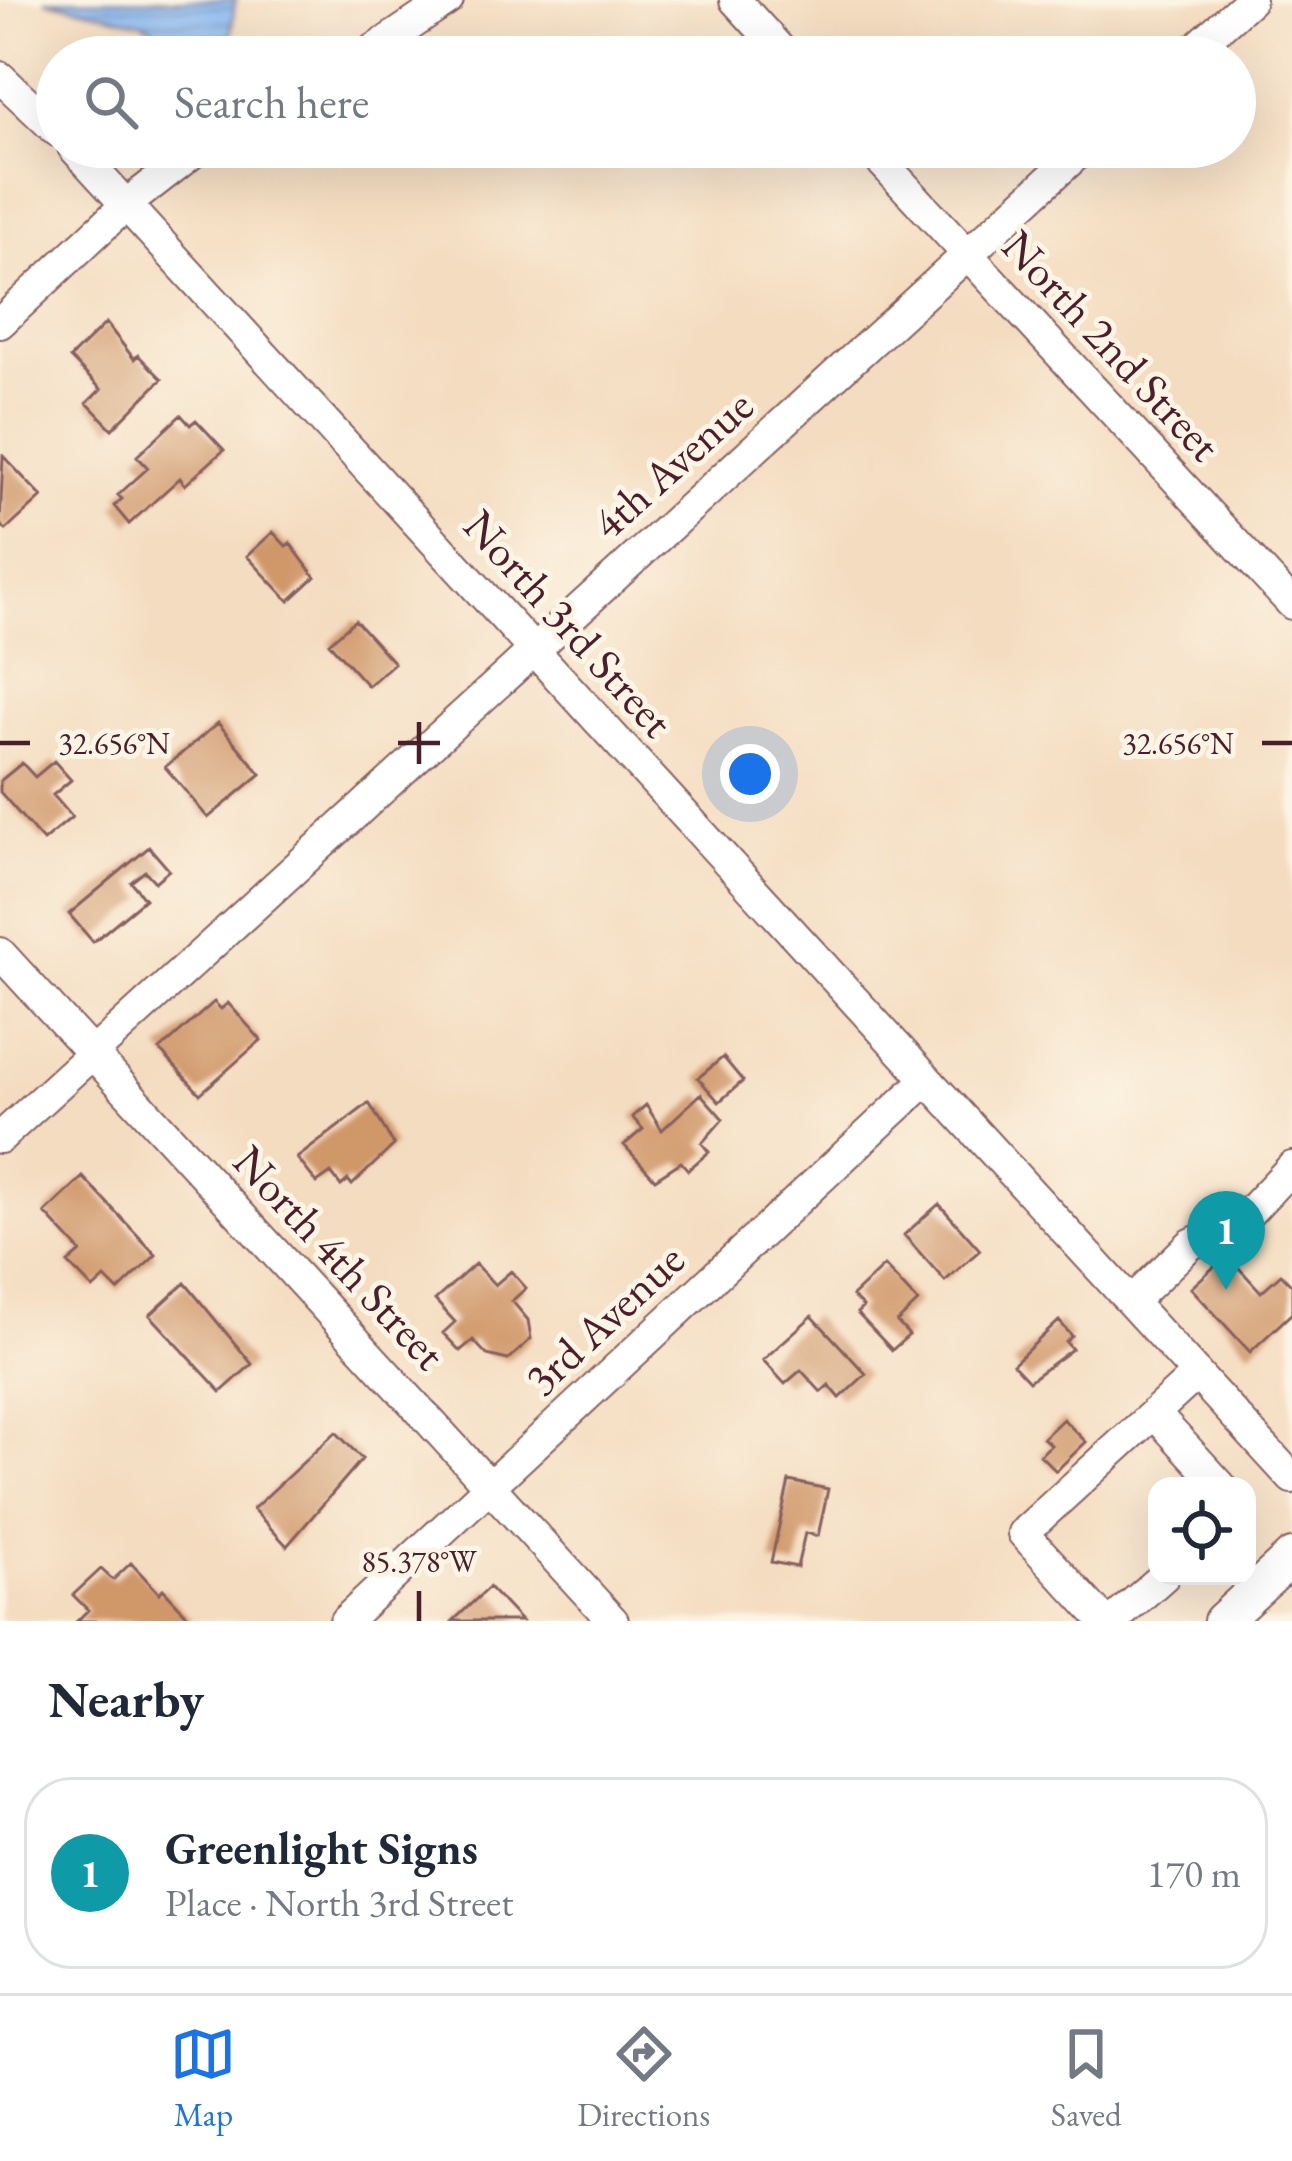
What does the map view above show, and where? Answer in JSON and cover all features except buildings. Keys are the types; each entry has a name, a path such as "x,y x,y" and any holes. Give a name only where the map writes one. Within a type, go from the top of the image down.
{"main road":[{"path":"1256,1578 1292,1557"},
{"path":"1222,1621 1243,1585"}],"street":[{"path":"394,36 448,0"},
{"path":"735,0 768,36"},
{"path":"1210,36 1250,0"},
{"path":"0,77 36,111"},
{"name":"North 3rd Street","path":"94,168 924,1082 1292,1478"},
{"path":"0,322 128,203 173,168"},
{"name":"North 2nd Street","path":"887,168 1292,604"},
{"name":"4th Avenue","path":"0,1138 1061,168"},
{"name":"North 4th Street","path":"0,953 613,1621"},
{"name":"3rd Avenue","path":"345,1621 924,1082"},
{"path":"1131,1302 1191,1244 1241,1221 1292,1167"},
{"path":"1152,1585 1109,1621 1023,1533 1197,1374"},
{"path":"1154,1413 1213,1477"}],"water":[{"path":"45,0 235,0 231,36 161,36 143,23"}],"place":[{"name":"Greenlight Signs","path":"1226,1290"}]}
